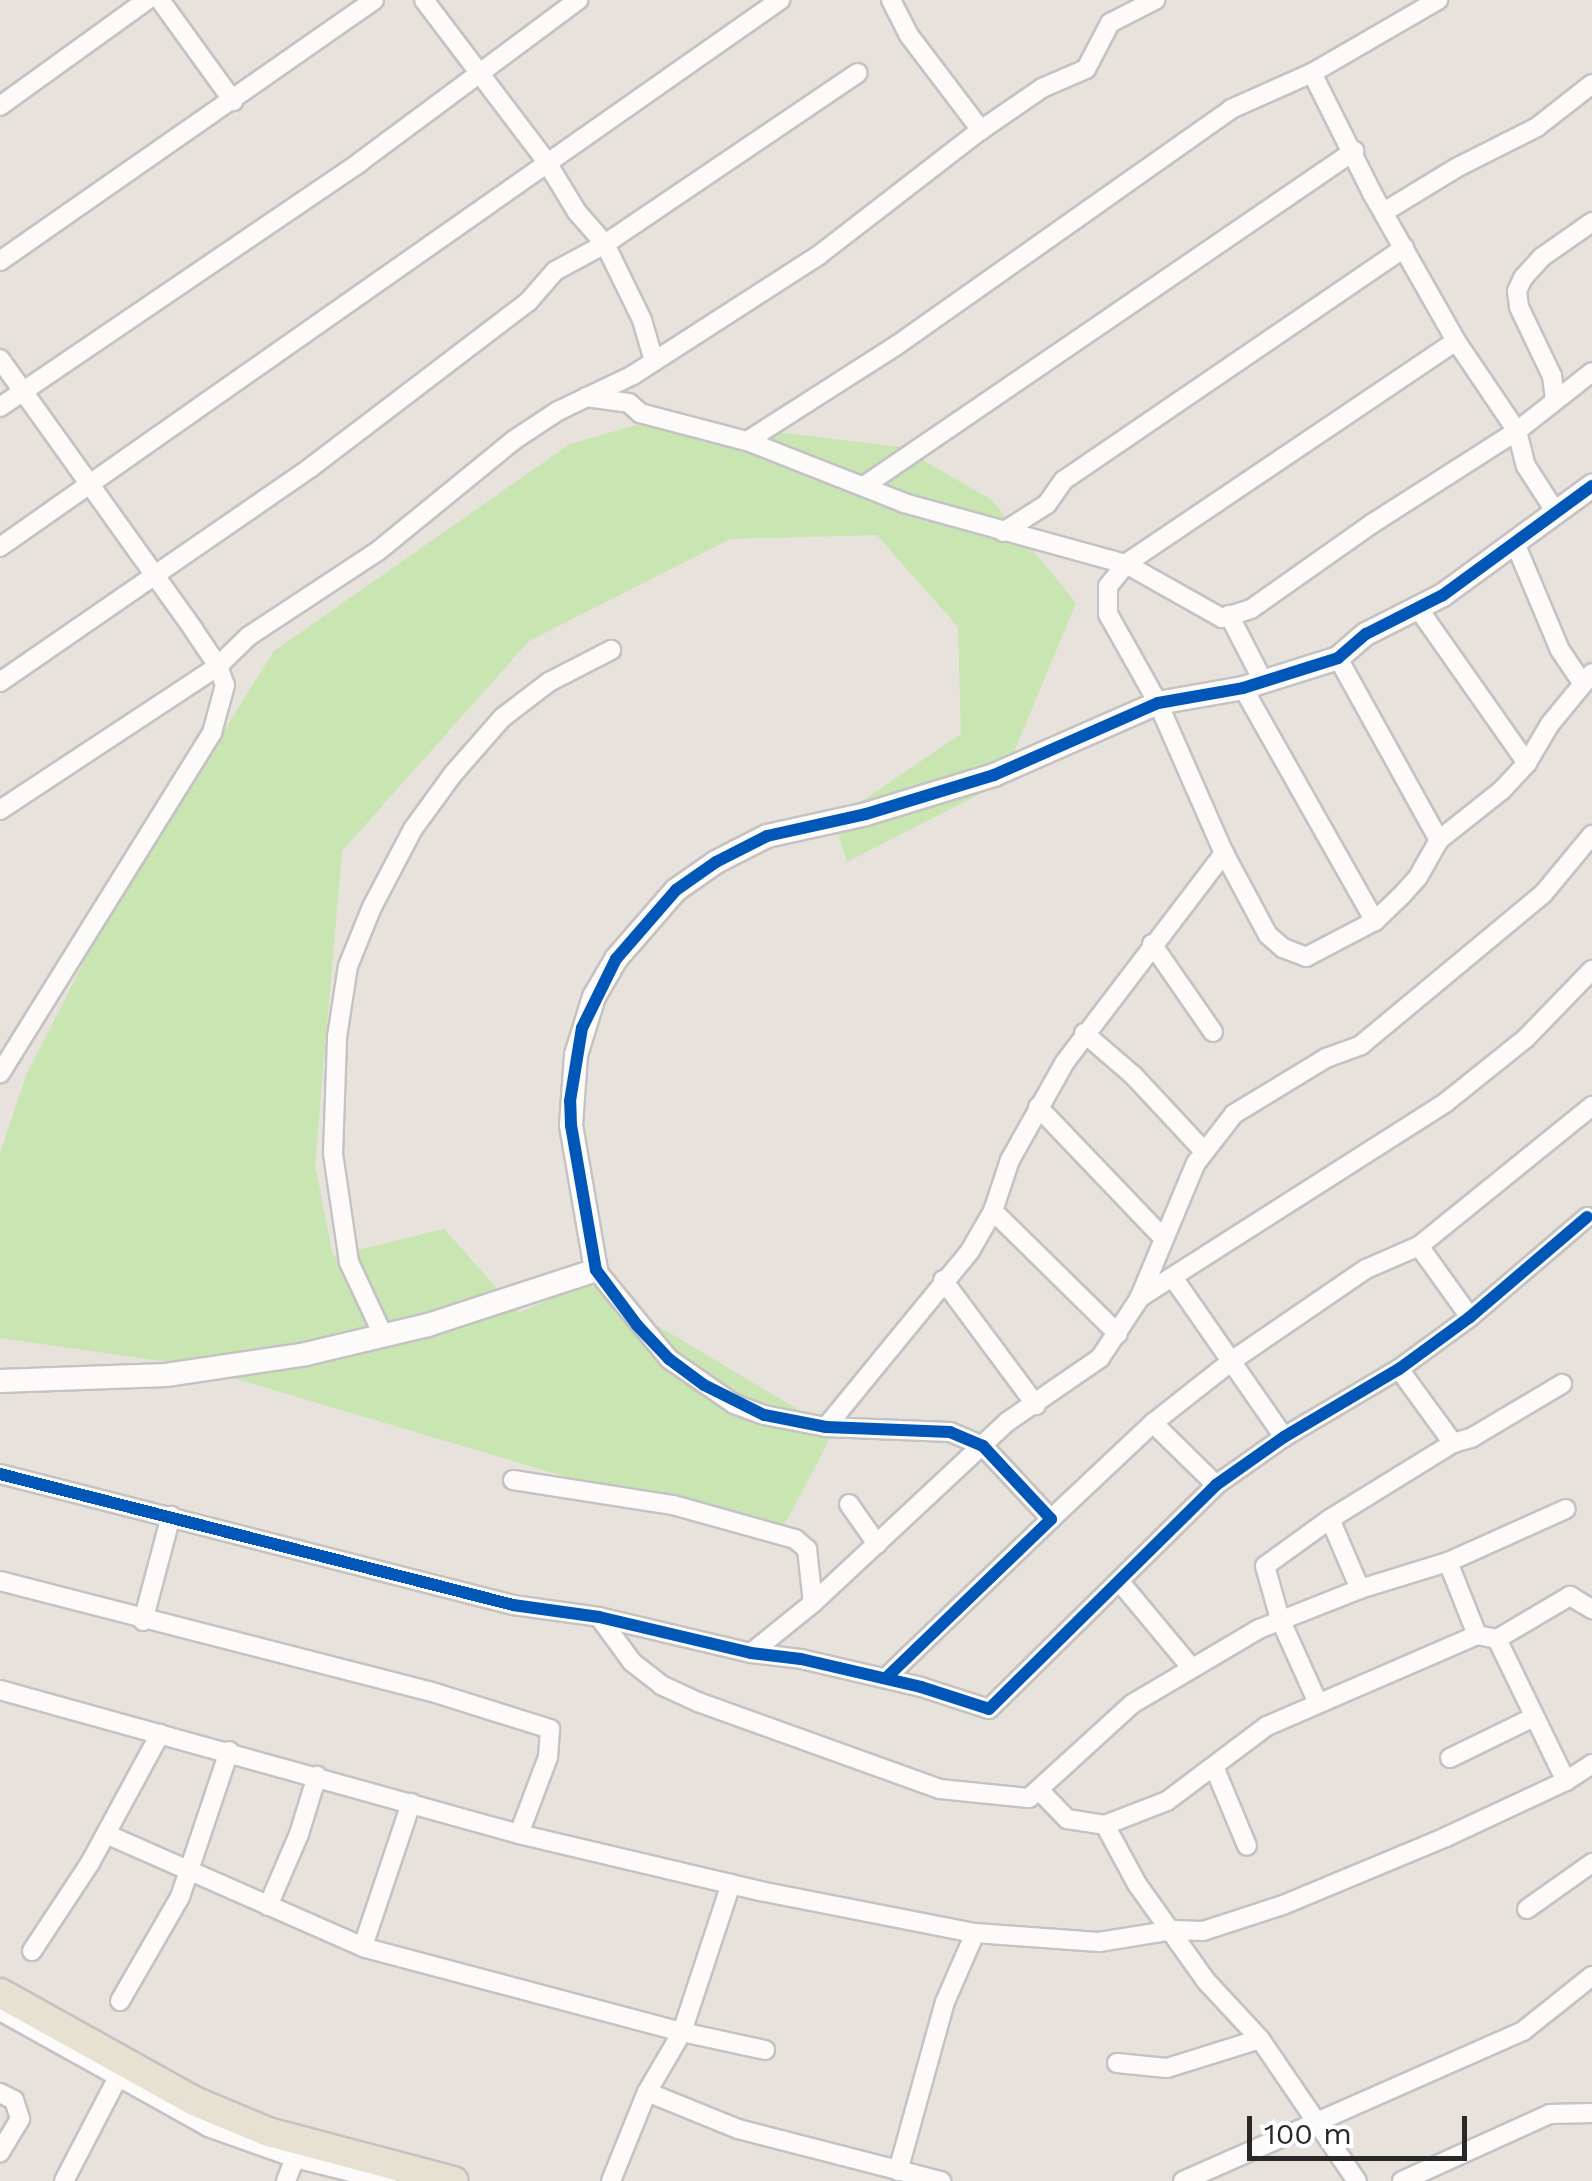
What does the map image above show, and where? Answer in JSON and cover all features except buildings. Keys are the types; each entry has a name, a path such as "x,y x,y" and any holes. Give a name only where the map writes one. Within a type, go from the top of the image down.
{"main road":[{"path":"0,1993 147,2076 254,2126 454,2181"}],"street":[{"path":"0,106 147,0"},
{"path":"160,0 233,101"},
{"path":"0,261 374,0"},
{"path":"424,0 546,161 577,212 605,244 642,320 654,361"},
{"path":"0,407 345,172 578,0"},
{"path":"0,546 780,0"},
{"path":"891,0 908,34 981,130"},
{"path":"0,810 218,666 250,636 378,552 478,465 558,411 633,375 819,255 981,130 1042,88 1086,69 1110,23 1155,0"},
{"path":"747,440 896,346 1231,109 1312,73 1438,0"},
{"path":"0,682 325,456 528,302 555,271 605,244 858,73"},
{"path":"1312,73 1456,341 1517,431 1526,466 1556,511"},
{"path":"1384,212 1456,168 1537,127 1592,84"},
{"path":"864,486 1354,152"},
{"path":"1555,400 1552,376 1519,306 1518,291 1522,278 1542,257 1592,222"},
{"path":"1003,532 1047,504 1064,480 1404,248"},
{"path":"1456,341 1126,564 1108,586 1108,614 1158,703 1224,853 1268,935 1283,948 1306,957 1375,922 1418,877 1439,840 1502,790 1527,763 1587,678 1560,650 1515,543"},
{"path":"0,359 20,392 154,573 218,666 225,685 212,733 2,1064"},
{"path":"586,398 629,403 640,412 747,440 864,486 1003,532 1126,564 1215,615 1228,615 1251,609 1373,522 1517,431 1592,372"},
{"path":"629,403 633,375"},
{"path":"1050,1519 983,1446 937,1430 826,1427 764,1415 704,1385 668,1359 596,1270 571,1125 576,1054 594,997 616,958 656,910 700,872 767,836 866,814 994,775 1158,703 1253,685 1338,658 1366,634 1420,610 1592,486"},
{"path":"1420,610 1527,763"},
{"path":"1228,615 1253,685 1375,922"},
{"path":"383,1334 350,1262 332,1154 338,1037 348,966 372,907 414,829 454,774 502,718 549,682 611,650"},
{"path":"1338,658 1439,840"},
{"path":"752,1653 813,1603 1007,1422 1100,1358 1139,1298 1203,1150 1234,1114 1326,1058 1361,1045 1451,974 1542,894 1592,835"},
{"path":"826,1427 970,1251 993,1210 1010,1160 1084,1033 1224,853"},
{"path":"1152,944 1213,1032"},
{"path":"1139,1298 1445,1103 1526,1038 1592,970"},
{"path":"1084,1033 1134,1075 1203,1150"},
{"path":"886,1678 1153,1423 1234,1360 1366,1268 1419,1246 1592,1106"},
{"path":"1038,1107 1164,1240"},
{"path":"993,1210 1118,1334"},
{"path":"0,1474 513,1605 599,1616 752,1653 886,1678 990,1710 1216,1485 1284,1437 1399,1369 1470,1317 1586,1217"},
{"path":"1419,1246 1470,1317"},
{"path":"0,1381 166,1375 306,1354 510,1301 596,1270"},
{"path":"1174,1279 1284,1437"},
{"path":"944,1280 1036,1404"},
{"path":"1399,1369 1453,1443"},
{"path":"1318,1703 1280,1619 1265,1566 1330,1518 1453,1443 1472,1438 1562,1384"},
{"path":"1153,1423 1216,1485"},
{"path":"513,1480 672,1506 796,1539 806,1550 813,1603"},
{"path":"849,1504 877,1544"},
{"path":"599,1616 632,1662 661,1685 698,1702 940,1789 1017,1800 1040,1791 1132,1704 1190,1666 1280,1619 1360,1588 1448,1562 1566,1509"},
{"path":"143,1621 171,1516"},
{"path":"1330,1518 1360,1588"},
{"path":"1448,1562 1477,1635"},
{"path":"0,1581 143,1621 429,1691 550,1729 548,1757 519,1834"},
{"path":"1120,1582 1190,1666"},
{"path":"1040,1791 1067,1819 1105,1825 1167,1801 1267,1726 1318,1703 1477,1635 1497,1639 1570,1596 1592,1609"},
{"path":"1497,1639 1566,1782"},
{"path":"0,1690 519,1834 731,1884 975,1933 1099,1942 1174,1930 1204,1931 1283,1905 1566,1782 1592,1764"},
{"path":"1450,1758 1534,1718"},
{"path":"32,1951 106,1834 160,1734"},
{"path":"120,2001 172,1914 229,1751"},
{"path":"1214,1769 1247,1846"},
{"path":"268,1906 299,1834 317,1776"},
{"path":"362,1946 411,1802"},
{"path":"1105,1825 1137,1884 1174,1930 1206,1982 1260,2039 1357,2181"},
{"path":"106,1834 362,1946 682,2032 765,2050"},
{"path":"1527,1909 1592,1863"},
{"path":"611,2181 647,2092 682,2032 731,1884"},
{"path":"898,2171 945,2002 975,1933"},
{"path":"1183,2181 1524,2031 1592,1976"},
{"path":"0,2010 208,2128 294,2158 387,2181"},
{"path":"1117,2063 1168,2068 1260,2039"},
{"path":"64,2181 117,2079"},
{"path":"647,2092 738,2129 942,2181"},
{"path":"0,2093 14,2100 20,2119 0,2152"},
{"path":"1402,2181 1550,2114 1592,2113"},
{"path":"286,2181 294,2158"}],"green space":[{"path":"660,418 900,447 992,500 1076,603 1001,783 847,862 834,820 961,734 958,627 877,535 730,539 529,641 342,851 315,1165 333,1256 444,1229 519,1313 586,1283 834,1431 777,1539 189,1365 0,1338 0,1153 27,1073 104,923 274,651 570,444"}],"cycle path":[{"path":"886,1678 1051,1519 983,1446 950,1432 826,1427 764,1415 704,1385 669,1359 637,1325 596,1270 571,1125 570,1101 582,1028 616,959 676,890 716,862 767,836 866,814 994,775 1158,703 1243,688 1338,658 1366,634 1443,595 1592,486"},
{"path":"0,1474 513,1605 599,1617 751,1653 801,1659 921,1687 989,1709 1216,1485 1284,1437 1399,1369 1470,1317 1587,1217"}]}
